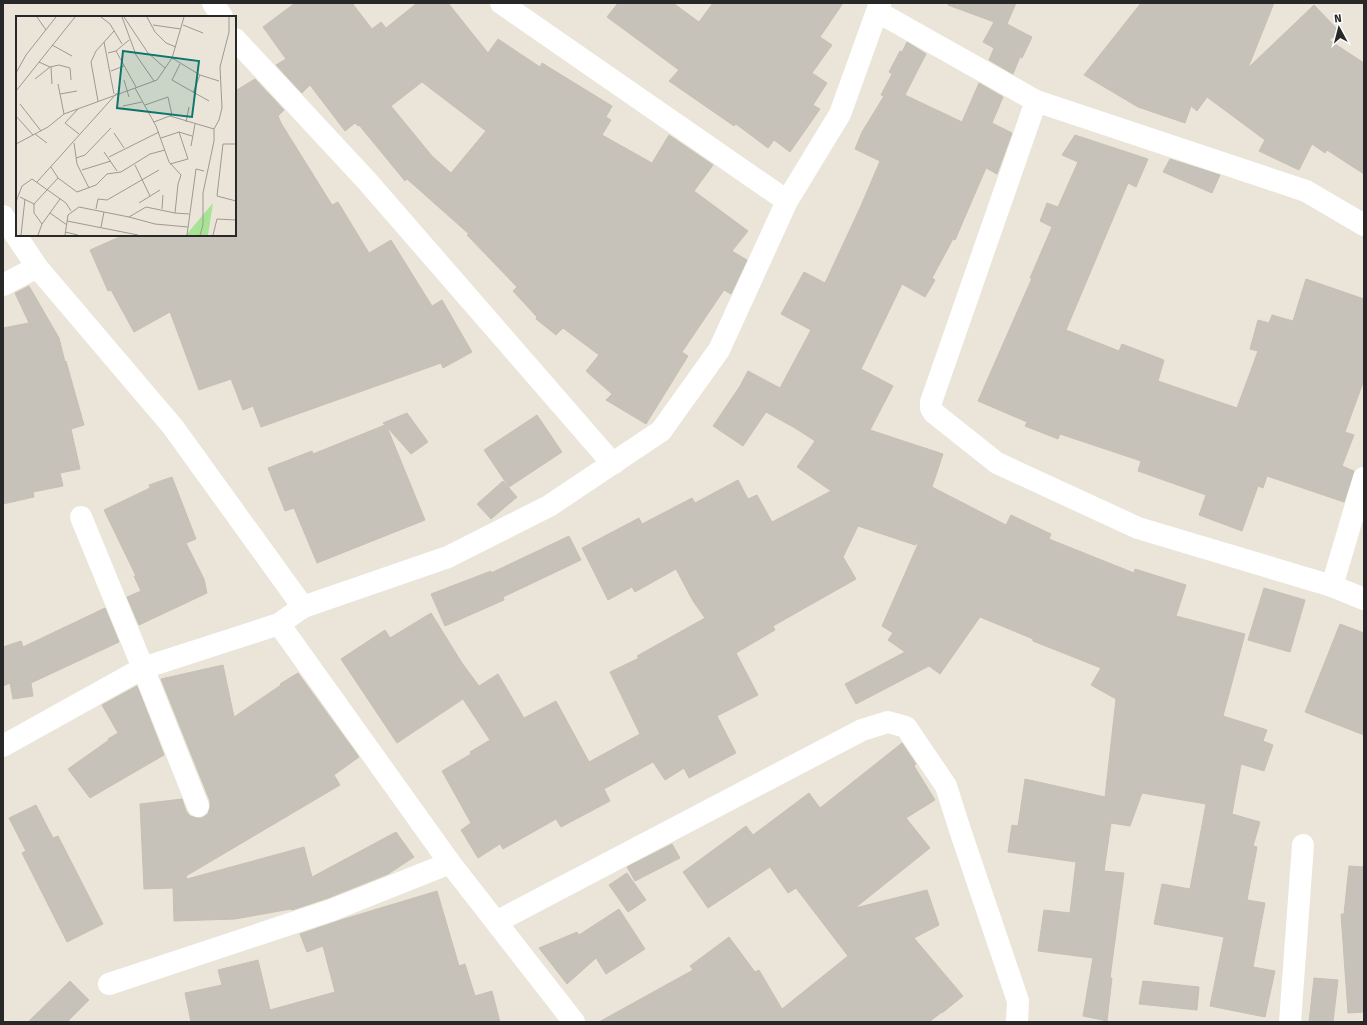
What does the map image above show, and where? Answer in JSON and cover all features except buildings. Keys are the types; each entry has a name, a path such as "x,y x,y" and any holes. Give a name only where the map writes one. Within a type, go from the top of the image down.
{"street":[{"path":"213,3 221,16"},
{"path":"501,3 787,201"},
{"path":"3,746 143,668 279,624 303,606 448,557 550,506 661,431 719,350 787,201 840,114 879,8 1036,101 1306,191 1364,225"},
{"path":"236,40 367,181 613,464"},
{"path":"1036,101 931,402 931,408 934,414 997,462 1138,528 1332,586 1364,599"},
{"path":"3,216 16,236"},
{"path":"16,236 37,267 173,427 303,606"},
{"path":"3,285 37,267"},
{"path":"1332,586 1364,478"},
{"path":"82,517 198,806"},
{"path":"279,624 450,863 574,1022"},
{"path":"496,922 862,730 888,722 906,727 946,786 1018,1001 1017,1022"},
{"path":"1290,1022 1303,845"},
{"path":"109,984 332,910 450,863"}]}
